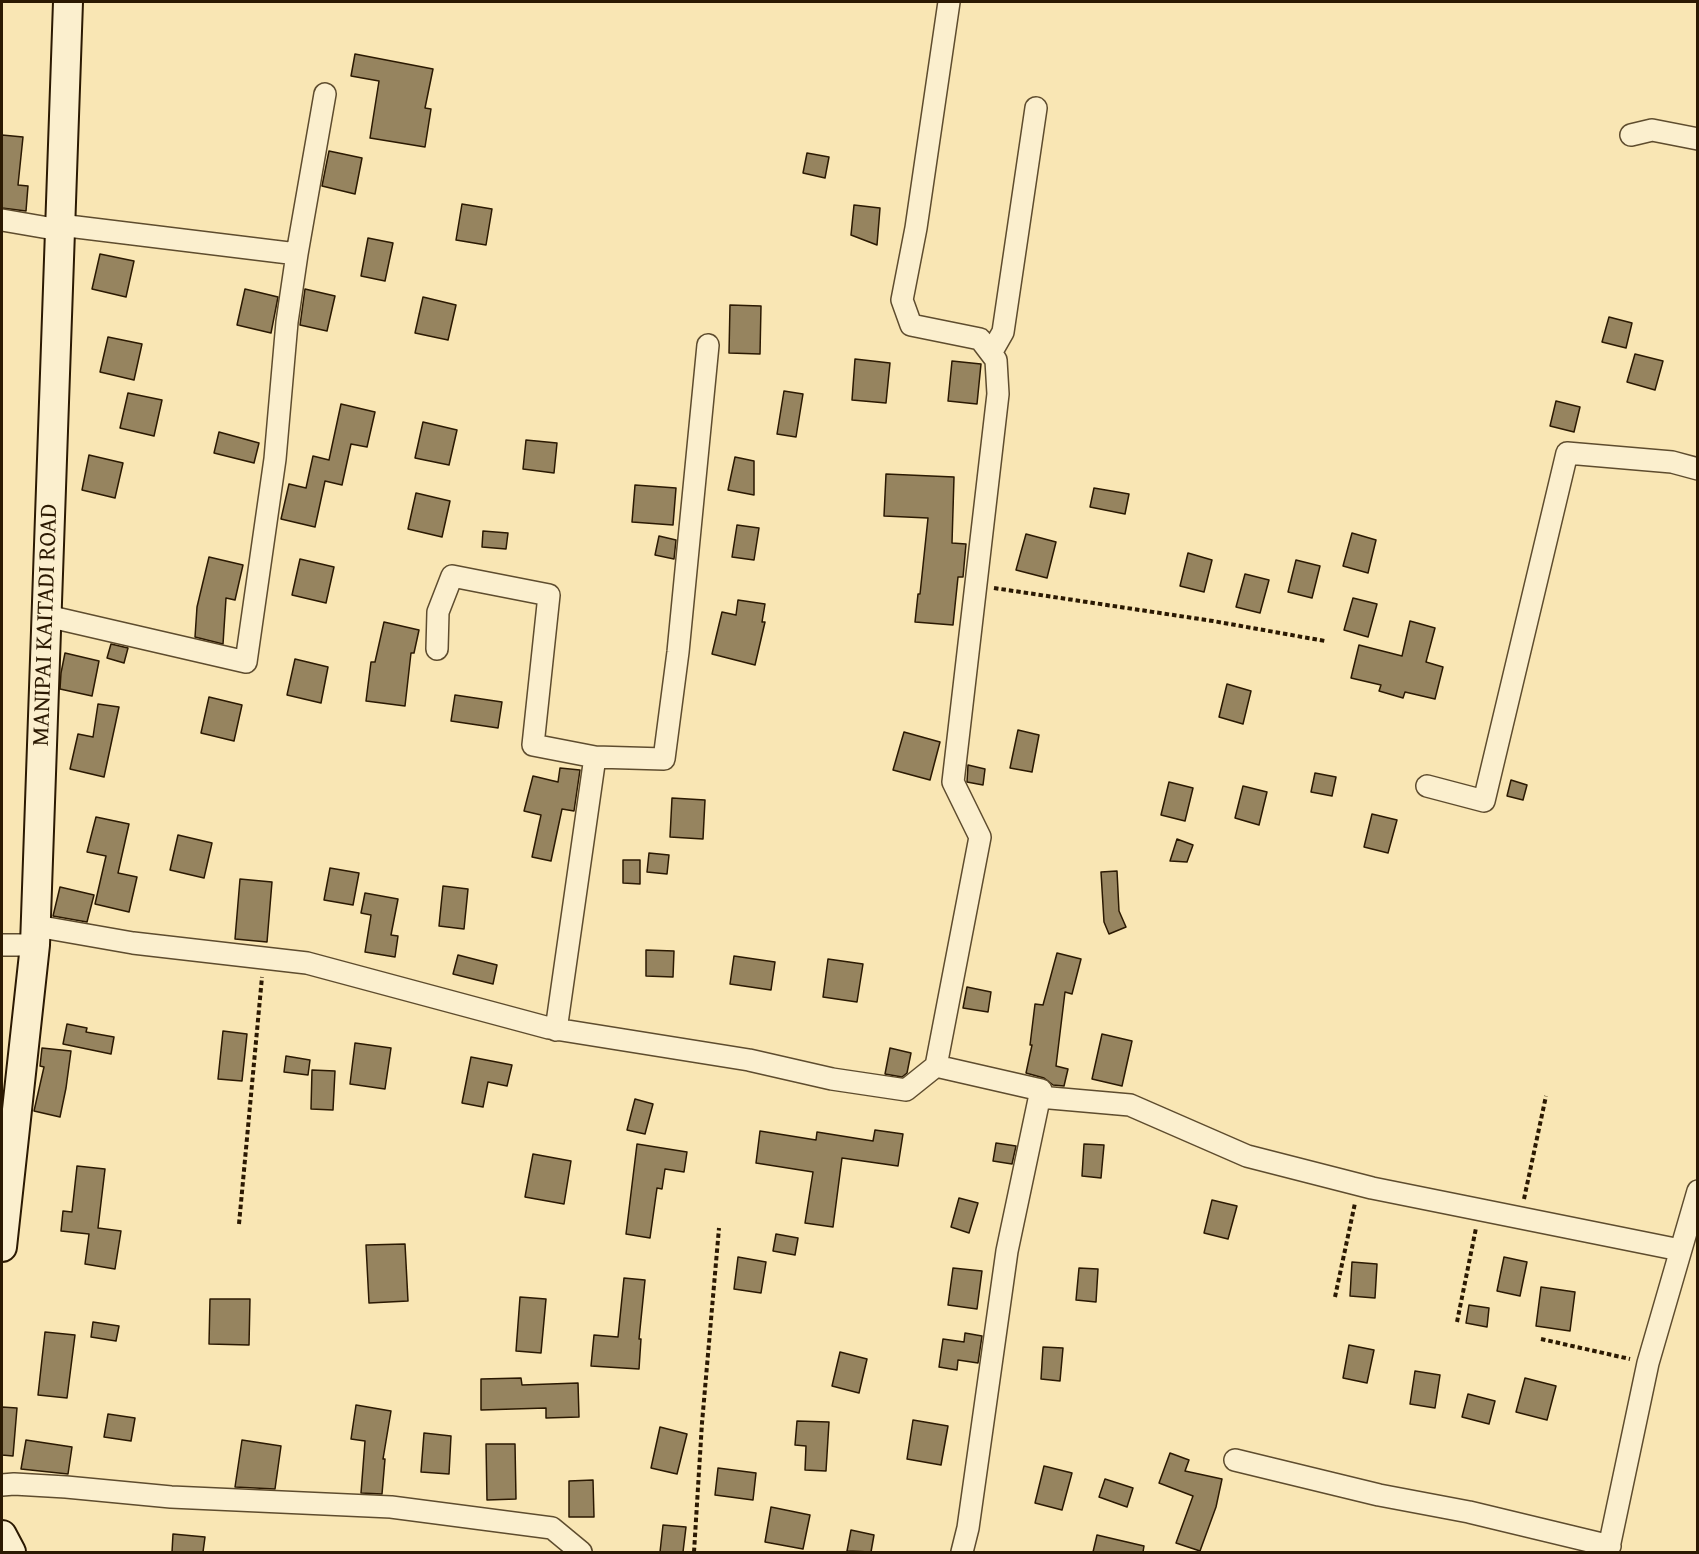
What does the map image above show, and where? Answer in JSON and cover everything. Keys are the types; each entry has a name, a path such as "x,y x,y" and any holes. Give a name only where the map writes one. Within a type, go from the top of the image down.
{"main road":[{"name":"MANIPAI KAITADI ROAD","path":"2,1247 35,936 68,2"},
{"path":"2,1534 11,1552"}],"street":[{"path":"2,945 35,936 133,943 308,963 556,1030 749,1060 832,1079 906,1090 936,1066 980,837 953,782 998,394 996,360 980,339 911,325 902,300 916,228 949,2"},
{"path":"47,616 246,662 275,459 287,322 325,94"},
{"path":"991,353 1003,332 1036,108"},
{"path":"1631,135 1652,130 1698,140"},
{"path":"2,220 297,254"},
{"path":"437,649 438,612 453,576 549,595 533,745 595,757 664,759 678,652 708,345"},
{"path":"1427,786 1484,801 1567,453 1672,462 1698,469"},
{"path":"556,1030 595,757"},
{"path":"936,1066 1041,1090 1006,1251 968,1528 962,1552"},
{"path":"1039,1097 1130,1106 1247,1156 1359,1184 1680,1250"},
{"path":"1235,1460 1379,1495 1469,1512 1609,1549 1648,1363 1698,1191"},
{"path":"2,1485 66,1486 171,1497 392,1507 552,1528 581,1552"}],"path":[{"path":"976,585 1213,621 1325,641"},
{"path":"238,1224 264,958"},
{"path":"1520,1218 1546,1096"},
{"path":"1335,1297 1359,1184"},
{"path":"1457,1322 1480,1209"},
{"path":"694,1552 719,1228"},
{"path":"1541,1339 1648,1363"}],"building":[{"path":"355,54 433,69 425,108 431,109 425,147 370,138 379,81 351,76"},
{"path":"2,135 23,137 18,185 28,186 26,211 2,208"},
{"path":"329,151 362,158 355,194 322,186"},
{"path":"807,153 829,157 825,178 803,173"},
{"path":"462,204 492,209 486,245 456,240"},
{"path":"854,205 880,208 877,245 851,235"},
{"path":"368,238 393,243 385,281 361,276"},
{"path":"100,254 134,261 126,297 92,289"},
{"path":"245,289 278,297 271,333 237,325"},
{"path":"305,289 335,296 327,331 300,325"},
{"path":"423,297 456,305 448,340 415,333"},
{"path":"730,305 761,306 760,354 729,353"},
{"path":"1609,317 1632,323 1626,348 1602,342"},
{"path":"108,337 142,344 134,380 100,372"},
{"path":"1635,354 1663,361 1655,390 1627,382"},
{"path":"855,359 890,363 886,403 852,400"},
{"path":"952,361 981,364 977,404 948,401"},
{"path":"784,391 803,394 796,437 777,434"},
{"path":"128,393 162,400 154,436 120,428"},
{"path":"1556,401 1580,407 1574,432 1550,426"},
{"path":"341,404 375,412 367,447 351,444 342,485 325,481 315,527 281,519 289,484 306,488 313,456 329,460"},
{"path":"423,422 457,430 449,465 415,458"},
{"path":"219,432 259,443 254,463 214,453"},
{"path":"526,440 557,443 554,473 523,469"},
{"path":"89,455 123,463 115,498 82,490"},
{"path":"735,457 754,461 754,495 728,490"},
{"path":"886,474 954,477 952,543 966,544 963,577 958,577 953,625 915,622 928,518 884,516"},
{"path":"635,485 676,488 673,525 632,522"},
{"path":"1094,488 1129,494 1125,514 1090,507"},
{"path":"416,493 450,501 442,537 408,529"},
{"path":"737,525 759,528 754,560 732,557"},
{"path":"483,531 508,533 506,549 482,547"},
{"path":"1352,533 1376,540 1368,573 1343,566"},
{"path":"1026,534 1056,542 1047,578 1016,570"},
{"path":"659,536 676,540 674,559 655,555"},
{"path":"1188,553 1212,560 1204,592 1180,586"},
{"path":"209,557 243,565 235,600 226,598 223,644 195,637 197,607"},
{"path":"300,559 334,567 326,603 292,595"},
{"path":"1296,560 1320,566 1312,598 1288,592"},
{"path":"1245,574 1269,580 1260,613 1236,607"},
{"path":"1353,598 1377,604 1368,637 1344,630"},
{"path":"738,600 765,604 762,622 765,622 755,665 712,654 722,612 736,615"},
{"path":"1410,621 1435,628 1426,662 1443,667 1435,699 1405,692 1403,698 1379,691 1381,685 1351,678 1359,645 1402,656"},
{"path":"384,622 419,630 414,653 411,653 405,706 366,701 371,662 375,662"},
{"path":"111,644 128,648 124,663 107,658"},
{"path":"65,653 99,661 92,696 60,689"},
{"path":"295,659 328,667 321,703 287,695"},
{"path":"1227,684 1251,691 1243,724 1219,717"},
{"path":"455,695 502,702 498,728 451,721"},
{"path":"209,697 242,705 234,741 201,733"},
{"path":"98,704 119,707 104,777 70,769 78,734 93,737"},
{"path":"1018,730 1039,735 1032,772 1010,768"},
{"path":"904,732 940,742 930,780 893,770"},
{"path":"968,765 985,769 983,785 967,782"},
{"path":"560,768 580,770 574,811 562,809 551,861 532,857 541,815 524,811 533,776 558,782"},
{"path":"1315,773 1336,777 1332,796 1311,792"},
{"path":"1511,780 1527,785 1523,800 1507,796"},
{"path":"1169,782 1193,788 1185,821 1161,815"},
{"path":"1243,786 1267,792 1259,825 1235,818"},
{"path":"672,798 705,800 703,839 670,837"},
{"path":"1372,814 1397,820 1388,853 1364,847"},
{"path":"96,817 129,824 118,873 137,877 129,912 95,904 106,856 87,852"},
{"path":"178,835 212,843 204,878 170,870"},
{"path":"1177,839 1193,845 1187,862 1170,861"},
{"path":"649,853 669,855 667,874 647,872"},
{"path":"623,860 640,860 640,884 623,883"},
{"path":"330,868 359,873 353,905 324,900"},
{"path":"1117,871 1119,911 1126,927 1109,934 1104,922 1101,872"},
{"path":"240,879 272,882 267,942 235,939"},
{"path":"443,886 468,889 464,929 439,926"},
{"path":"60,887 94,895 87,922 53,916"},
{"path":"365,893 398,899 391,935 398,936 395,957 365,952 371,915 361,913"},
{"path":"646,950 674,951 673,977 646,976"},
{"path":"1057,953 1081,959 1072,994 1065,992 1056,1066 1068,1069 1064,1086 1053,1085 1044,1078 1026,1073 1032,1045 1030,1045 1035,1004 1043,1005"},
{"path":"458,955 497,965 493,984 453,974"},
{"path":"734,956 775,962 771,990 730,984"},
{"path":"828,959 863,964 857,1002 823,997"},
{"path":"967,987 991,992 988,1012 963,1008"},
{"path":"67,1024 87,1028 86,1032 114,1037 111,1054 63,1044"},
{"path":"223,1031 247,1034 242,1081 218,1079"},
{"path":"1102,1034 1132,1041 1122,1086 1092,1079"},
{"path":"355,1043 391,1048 385,1089 350,1084"},
{"path":"42,1048 71,1051 60,1117 34,1111 44,1067 40,1066"},
{"path":"890,1048 911,1053 907,1073 902,1077 885,1074"},
{"path":"286,1056 310,1060 308,1075 284,1072"},
{"path":"471,1057 512,1065 507,1086 488,1082 483,1107 462,1103"},
{"path":"312,1070 335,1071 333,1110 311,1109"},
{"path":"635,1099 653,1104 645,1134 627,1130"},
{"path":"875,1130 903,1134 898,1166 842,1158 833,1227 805,1223 813,1172 756,1163 760,1131 816,1140 817,1132 873,1141"},
{"path":"996,1143 1016,1146 1012,1164 993,1161"},
{"path":"637,1144 687,1152 684,1172 665,1169 662,1189 657,1188 650,1238 626,1234"},
{"path":"1084,1144 1104,1145 1101,1178 1082,1176"},
{"path":"533,1154 571,1161 564,1204 525,1197"},
{"path":"77,1166 105,1169 98,1228 121,1231 115,1269 85,1264 89,1234 61,1231 63,1211 72,1212"},
{"path":"959,1198 978,1203 969,1233 951,1227"},
{"path":"1212,1200 1237,1206 1228,1239 1204,1233"},
{"path":"776,1234 798,1238 795,1255 773,1251"},
{"path":"405,1244 408,1301 369,1303 366,1245"},
{"path":"738,1257 766,1262 761,1293 734,1289"},
{"path":"1504,1257 1527,1262 1520,1296 1497,1291"},
{"path":"1352,1262 1377,1264 1375,1298 1350,1296"},
{"path":"953,1268 982,1271 977,1309 948,1305"},
{"path":"1079,1268 1098,1269 1096,1302 1076,1300"},
{"path":"624,1278 645,1280 639,1339 641,1339 639,1369 591,1366 594,1335 618,1337"},
{"path":"1541,1287 1575,1292 1570,1331 1536,1326"},
{"path":"520,1297 546,1299 541,1353 516,1351"},
{"path":"210,1299 250,1299 249,1345 209,1344"},
{"path":"1469,1305 1489,1308 1487,1327 1466,1323"},
{"path":"93,1322 119,1326 116,1341 91,1337"},
{"path":"45,1332 75,1335 67,1398 38,1395"},
{"path":"965,1333 982,1336 978,1363 958,1360 957,1370 939,1367 943,1339 964,1342"},
{"path":"1349,1345 1374,1350 1367,1383 1343,1378"},
{"path":"1043,1347 1063,1348 1060,1381 1041,1379"},
{"path":"840,1352 867,1359 859,1393 832,1386"},
{"path":"1415,1371 1440,1375 1435,1408 1410,1404"},
{"path":"521,1378 522,1385 578,1383 579,1417 546,1418 546,1408 481,1410 481,1379"},
{"path":"1525,1378 1556,1386 1547,1420 1516,1412"},
{"path":"1468,1394 1495,1401 1489,1424 1462,1417"},
{"path":"356,1405 391,1411 383,1459 385,1459 382,1494 361,1493 365,1441 351,1439"},
{"path":"2,1407 17,1408 13,1456 2,1455"},
{"path":"108,1414 135,1418 131,1441 104,1437"},
{"path":"913,1420 948,1426 941,1465 907,1459"},
{"path":"797,1421 829,1422 826,1471 805,1470 806,1446 795,1445"},
{"path":"660,1427 687,1434 677,1474 651,1468"},
{"path":"424,1433 451,1436 449,1474 421,1472"},
{"path":"26,1440 72,1447 68,1474 21,1469"},
{"path":"242,1440 281,1446 275,1489 235,1487"},
{"path":"486,1444 515,1444 516,1499 487,1500"},
{"path":"1170,1453 1189,1460 1185,1471 1222,1479 1216,1507 1200,1551 1176,1543 1193,1496 1159,1483"},
{"path":"1044,1466 1072,1473 1062,1510 1035,1503"},
{"path":"718,1468 756,1473 753,1500 715,1495"},
{"path":"1105,1479 1133,1488 1127,1507 1099,1497"},
{"path":"593,1480 594,1517 569,1517 569,1481"},
{"path":"771,1507 810,1515 803,1549 765,1542"},
{"path":"663,1525 686,1527 683,1552 660,1552"},
{"path":"851,1530 874,1535 871,1552 847,1551"},
{"path":"173,1534 205,1537 203,1552 172,1552"},
{"path":"1097,1535 1144,1546 1143,1552 1093,1552"}]}
